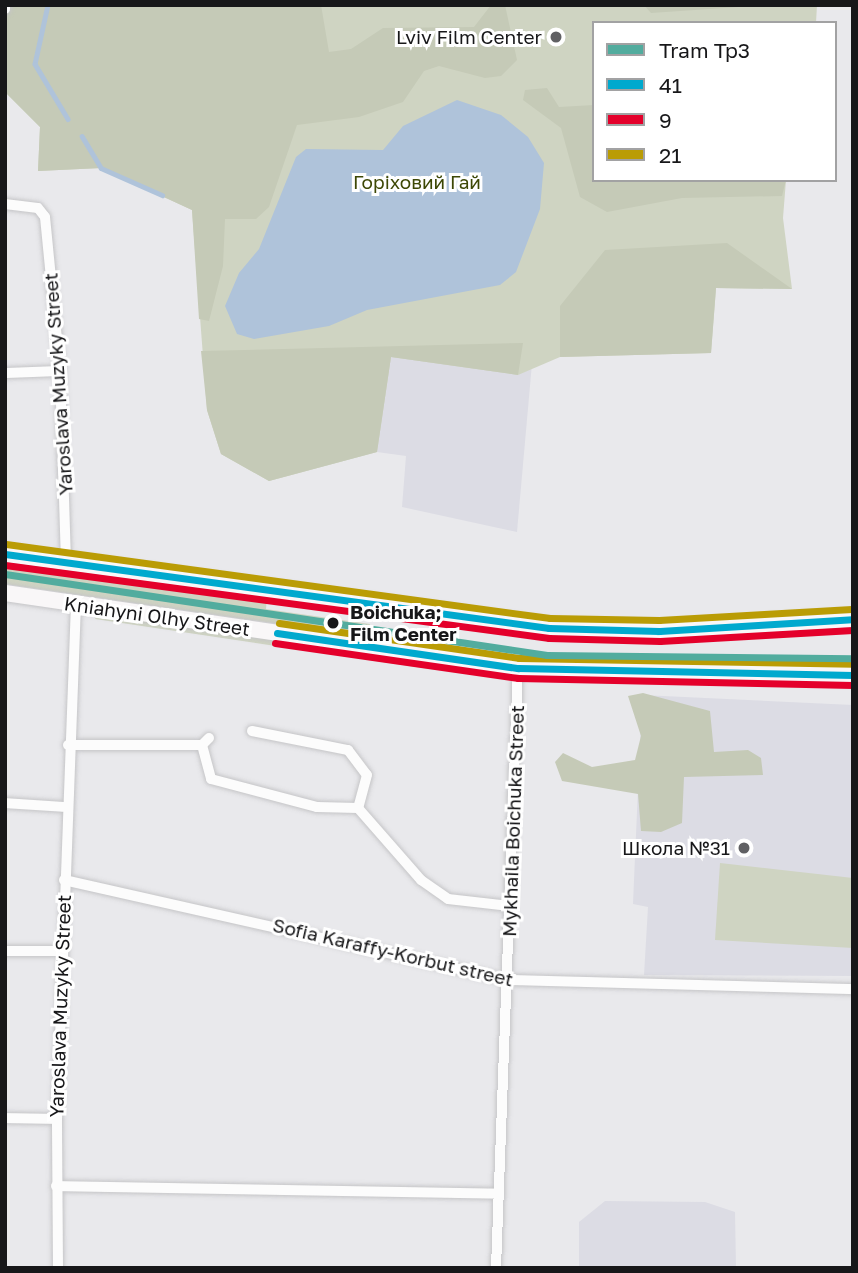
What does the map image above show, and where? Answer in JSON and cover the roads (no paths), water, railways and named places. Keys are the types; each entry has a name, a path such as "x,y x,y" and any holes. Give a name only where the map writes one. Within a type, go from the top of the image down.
{"main road":[{"name":"Kniahyni Olhy Street","path":"5,554 549,628 659,631 853,619"},
{"name":"Kniahyni Olhy Street","path":"5,593 518,668 853,675"}],"street":[{"name":"Yaroslava Muzyky Street","path":"5,204 38,208 45,217 60,372 66,563"},
{"path":"5,373 60,372"},
{"name":"Yaroslava Muzyky Street","path":"58,1268 57,1119 68,745 76,604"},
{"name":"Mykhaila Boichuka Street","path":"496,1268 518,668"},
{"path":"252,731 335,743 360,758 367,775 358,808"},
{"path":"68,745 205,741 211,779 317,807 358,808 431,889 448,899 510,905"},
{"path":"5,803 66,807"},
{"name":"Sofia Karaffy-Korbut street","path":"64,880 507,980 853,989"},
{"path":"5,951 62,951"},
{"path":"5,1118 57,1119"},
{"path":"56,1186 498,1194"}],"water":[{"path":"457,100 501,115 528,137 544,163 540,209 516,272 500,285 367,310 329,326 254,339 237,334 225,306 239,273 259,249 296,157 306,149 383,150 403,126"}],"waterway":[{"path":"48,5 35,64 68,119"},
{"path":"82,136 101,168 162,195"}],"tram line":[{"name":"Тр3","path":"5,574 547,655 853,658"}],"place":[{"name":"Lviv Film Center","path":"556,37"},
{"name":"Boichuka; Film Center","path":"333,623"},
{"name":"Школа №31","path":"744,848"}],"park label":[{"name":"Горіховий Гай","path":"417,182"}]}
